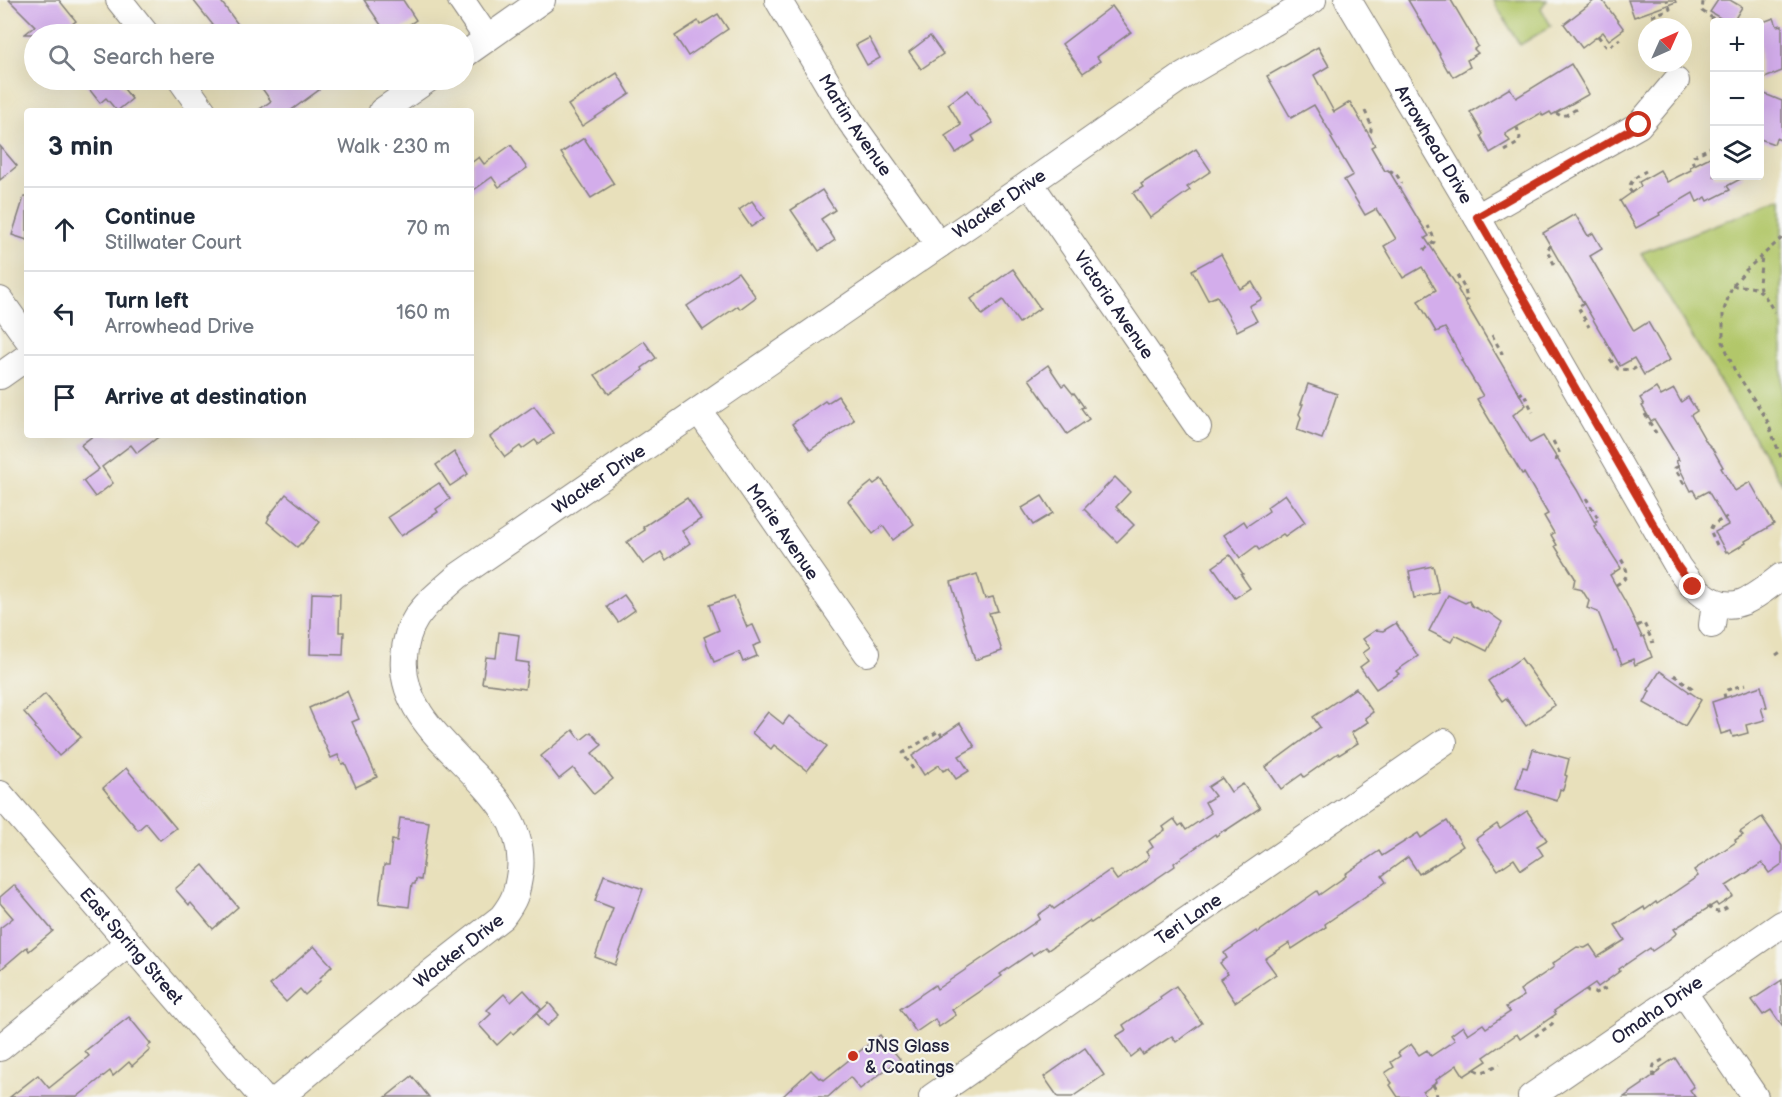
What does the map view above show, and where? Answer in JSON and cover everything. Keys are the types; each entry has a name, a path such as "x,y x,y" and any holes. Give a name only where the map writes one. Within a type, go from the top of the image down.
{"street":[{"path":"119,0 138,24"},
{"path":"461,0 487,38"},
{"path":"474,47 542,0"},
{"name":"Martin Avenue","path":"778,0 850,121 939,245"},
{"name":"Wacker Drive","path":"280,1097 406,992 502,917 513,903 521,860 518,841 509,818 418,711 406,686 404,663 406,641 416,618 431,600 458,576 1183,76 1313,0"},
{"name":"Arrowhead Drive","path":"1348,0 1477,217 1678,567 1693,587 1714,614 1744,602 1782,576"},
{"path":"1477,217 1639,125 1676,81"},
{"path":"188,90 200,108"},
{"path":"386,108 413,90"},
{"name":"Victoria Avenue","path":"1030,183 1198,427"},
{"path":"0,300 24,334"},
{"path":"0,376 24,359"},
{"name":"Marie Avenue","path":"699,411 867,653"},
{"name":"Teri Lane","path":"932,1097 1444,742"},
{"name":"East Spring Street","path":"0,794 262,1097"},
{"name":"Omaha Drive","path":"1531,1097 1782,924"},
{"path":"0,1048 128,943"},
{"path":"1684,993 1755,1097"}],"path":[{"path":"1652,16 1670,9 1667,0"},
{"path":"1703,2 1702,11 1712,18"},
{"path":"1598,36 1609,47 1620,39"},
{"path":"1556,112 1561,116 1566,115 1580,107"},
{"path":"1365,111 1371,125 1371,131 1368,134"},
{"path":"1505,151 1518,143 1520,133 1516,127"},
{"path":"1694,165 1692,160 1694,156 1710,148"},
{"path":"1632,193 1629,189 1630,183 1646,171"},
{"path":"1389,172 1396,174 1402,183"},
{"path":"1424,250 1434,242 1428,226"},
{"path":"1782,238 1746,270 1732,286 1723,313 1723,342 1734,369 1766,418 1782,460"},
{"path":"1551,245 1548,250 1555,266"},
{"path":"1762,255 1760,290 1774,312"},
{"path":"1457,275 1467,295 1467,300 1464,302"},
{"path":"1732,286 1754,287 1760,290"},
{"path":"1584,303 1578,307 1590,327"},
{"path":"1492,335 1502,353 1497,356"},
{"path":"1610,359 1618,369 1632,370 1639,366"},
{"path":"1519,394 1522,392 1533,412"},
{"path":"1645,414 1655,432 1660,429"},
{"path":"1553,441 1559,452 1554,462"},
{"path":"1679,466 1675,468 1685,486"},
{"path":"1586,498 1599,520 1595,522"},
{"path":"1717,545 1710,530 1713,524 1727,517"},
{"path":"1616,585 1627,575 1621,559"},
{"path":"1637,626 1644,622 1653,643"},
{"path":"1776,655 1782,651"},
{"path":"1674,675 1692,688 1689,693"},
{"path":"1725,698 1724,693 1727,690 1746,684"},
{"path":"913,768 903,753 939,731 942,736"},
{"path":"1708,906 1718,912 1731,906"},
{"path":"1586,989 1588,992 1595,993 1609,987"},
{"path":"1535,1036 1554,1022 1552,1017"},
{"path":"1654,1077 1652,1072 1654,1065 1664,1059"},
{"path":"1475,1069 1482,1072 1500,1064"},
{"path":"1433,1085 1437,1097"}],"green space":[{"path":"1493,0 1547,0 1541,8 1551,26 1520,45"},
{"path":"1782,199 1782,483 1641,253"}],"building":[{"path":"9,0 59,0 76,21 72,24 33,24"},
{"path":"193,0 220,0 238,24 212,24"},
{"path":"364,0 403,0 416,20 410,24 380,24"},
{"path":"1408,0 1451,0 1478,46 1474,49 1478,53 1467,60 1470,67 1453,77"},
{"path":"1595,0 1602,0 1624,29 1609,40 1603,32 1582,48 1564,24"},
{"path":"1628,0 1675,0 1676,2 1634,17"},
{"path":"1718,0 1730,0 1742,7 1735,18 1720,18 1710,12"},
{"path":"1112,6 1131,32 1097,57 1100,61 1083,73 1062,44"},
{"path":"718,14 728,29 688,56 675,36 698,21 700,25"},
{"path":"1774,18 1777,26 1782,25 1782,71 1764,78 1764,72 1764,22"},
{"path":"930,36 943,54 921,69 909,52"},
{"path":"869,38 880,58 867,65 856,45"},
{"path":"1318,47 1329,66 1314,75 1334,112 1350,102 1375,145 1371,147 1385,171 1388,170 1391,174 1429,236 1425,238 1459,289 1526,405 1513,415 1530,443 1543,436 1577,490 1596,525 1594,526 1621,568 1610,575 1642,637 1644,636 1652,657 1635,665 1633,659 1622,664 1616,650 1614,651 1598,612 1587,608 1589,601 1582,590 1573,588 1575,578 1555,546 1557,545 1551,535 1554,533 1544,516 1548,514 1477,399 1483,396 1461,360 1463,360 1445,328 1436,332 1418,301 1436,290 1422,267 1403,278 1384,246 1396,239 1376,209 1365,215 1344,180 1353,175 1314,105 1291,118 1267,76"},
{"path":"1571,64 1589,94 1552,115 1550,112 1543,116 1541,113 1505,134 1510,141 1490,153 1481,136 1483,134 1470,112 1510,88 1516,98"},
{"path":"617,73 630,94 582,126 568,105"},
{"path":"90,90 125,90 132,99 121,108 114,108 106,98 100,103"},
{"path":"263,90 319,90 294,108 261,108 271,101"},
{"path":"968,90 993,123 972,136 975,141 956,153 945,136 961,125 948,104"},
{"path":"1764,94 1782,101 1782,141 1776,138 1774,144 1764,140"},
{"path":"584,138 614,184 591,198 561,153"},
{"path":"511,145 527,168 499,187 492,177 474,190 474,161 479,157 484,164"},
{"path":"0,146 17,166 0,180"},
{"path":"1196,149 1211,171 1187,187 1190,190 1150,218 1133,193 1143,187 1141,184"},
{"path":"1710,157 1710,180 1738,180 1727,186 1730,190 1708,201 1706,197 1697,202 1693,193 1636,228 1620,201 1641,186 1639,182 1660,170 1667,182 1691,170 1690,167"},
{"path":"822,190 835,210 821,219 835,240 819,251 791,210"},
{"path":"24,197 24,239 12,235"},
{"path":"752,201 764,218 751,227 739,210"},
{"path":"1575,214 1588,236 1593,233 1602,249 1590,256 1634,331 1648,322 1670,360 1644,375 1634,358 1620,366 1543,233"},
{"path":"1221,254 1240,289 1252,282 1262,299 1249,306 1257,321 1237,331 1217,296 1208,300 1192,270"},
{"path":"1013,269 1040,308 1019,323 1003,300 982,315 971,299"},
{"path":"738,272 756,297 740,309 738,306 703,330 687,306"},
{"path":"644,341 656,358 609,394 595,375"},
{"path":"1048,365 1062,386 1065,384 1074,393 1089,419 1067,434 1029,379"},
{"path":"1308,384 1337,394 1322,439 1297,430 1303,404 1301,404"},
{"path":"1656,388 1661,396 1674,389 1681,402 1688,397 1697,411 1691,415 1735,491 1750,482 1774,524 1729,553 1726,552 1715,532 1728,525 1708,491 1697,497 1693,490 1691,491 1676,461 1679,460 1654,419 1651,421 1642,406 1644,405 1640,398"},
{"path":"838,396 854,420 810,450 792,424 825,401 827,403"},
{"path":"534,406 554,433 538,444 535,440 522,449 520,446 505,457 490,437"},
{"path":"90,438 157,438 137,453 131,445 102,467 113,483 95,497 83,481 99,469 81,445"},
{"path":"454,452 468,474 450,486 436,465"},
{"path":"1115,477 1130,492 1116,507 1134,525 1117,542 1084,509"},
{"path":"881,479 914,524 893,540 883,526 873,534 848,501 872,482 874,484"},
{"path":"439,483 450,499 436,509 438,512 401,536 388,517"},
{"path":"286,494 320,522 297,547 267,522 268,517"},
{"path":"1285,494 1305,522 1259,550 1256,546 1240,558 1224,535 1244,521 1247,526 1269,511 1267,507"},
{"path":"1042,496 1053,513 1033,525 1022,508"},
{"path":"687,498 701,519 682,531 690,543 666,560 661,552 643,564 627,542 645,530 643,527"},
{"path":"1230,555 1250,588 1235,598 1213,567"},
{"path":"1433,566 1439,593 1414,598 1409,571"},
{"path":"977,574 985,599 993,597 998,611 989,613 1002,651 975,660 951,582"},
{"path":"312,593 340,594 339,632 344,632 343,655 310,654"},
{"path":"624,595 635,610 618,622 607,607"},
{"path":"1448,595 1465,603 1469,601 1472,606 1488,612 1502,622 1487,651 1455,635 1451,642 1429,631"},
{"path":"734,596 747,627 753,625 761,643 753,646 757,656 743,662 739,652 714,662 704,637 719,630 709,605"},
{"path":"1396,623 1418,656 1396,671 1399,674 1376,689 1360,667 1368,661 1363,653 1370,648 1363,639 1376,630 1383,631"},
{"path":"499,632 519,635 516,661 529,663 525,689 482,683 486,657 496,658"},
{"path":"1521,658 1555,705 1526,726 1506,698 1502,701 1488,681"},
{"path":"1660,671 1701,700 1685,726 1644,703 1650,691 1648,690"},
{"path":"1761,686 1767,707 1761,708 1765,720 1746,725 1748,733 1733,737 1731,731 1721,734 1712,702"},
{"path":"1356,688 1373,712 1365,718 1368,722 1351,733 1358,743 1339,755 1338,753 1304,777 1302,774 1281,789 1266,767 1320,727 1313,717"},
{"path":"347,691 359,719 352,722 377,777 356,787 345,763 342,764 338,755 331,758 309,708"},
{"path":"45,694 81,737 59,756 24,712"},
{"path":"768,712 783,724 789,716 827,746 807,771 774,745 771,749 752,733"},
{"path":"960,723 975,747 959,756 969,771 956,779 949,768 943,771 939,765 924,775 912,756"},
{"path":"573,730 581,740 591,732 602,745 592,753 613,779 594,794 573,768 559,779 541,756"},
{"path":"1533,749 1569,759 1563,790 1560,789 1557,801 1516,788 1523,767 1527,768"},
{"path":"126,768 176,828 160,840 146,823 138,830 103,788"},
{"path":"1222,778 1231,792 1243,784 1260,808 1225,831 1216,836 1215,834 1174,863 1175,866 1091,923 1089,921 1048,950 1045,947 1033,955 1031,953 1000,974 1002,976 952,1010 956,1015 939,1027 935,1019 916,1032 900,1009 935,985 937,989 1040,919 1038,915 1051,906 1054,909 1110,870 1117,880 1146,860 1149,856 1146,852 1153,847 1149,841 1165,830 1163,827 1174,819 1186,830 1211,813 1205,802 1215,796 1208,787"},
{"path":"1527,811 1547,840 1537,846 1543,855 1521,870 1514,859 1498,870 1476,839 1497,824 1500,829"},
{"path":"1762,817 1782,846 1782,864 1769,873 1762,863 1726,886 1733,896 1718,906 1716,903 1674,929 1677,933 1667,941 1652,951 1650,948 1619,969 1620,971 1598,987 1595,983 1554,1011 1556,1014 1520,1039 1517,1034 1484,1057 1487,1061 1464,1076 1457,1065 1423,1092 1426,1097 1398,1097 1385,1073 1394,1067 1391,1062 1400,1056 1398,1053 1411,1044 1419,1055 1427,1050 1431,1056 1455,1040 1451,1035 1463,1026 1468,1034 1483,1024 1486,1028 1510,1012 1506,1007 1524,996 1520,990 1554,967 1552,964 1577,947 1585,948 1590,945 1598,957 1625,940 1615,925 1644,907 1645,910 1656,902 1657,904 1698,876 1694,870 1736,842 1735,840 1743,835 1740,832"},
{"path":"400,818 429,822 421,880 416,879 415,884 412,884 409,907 379,903 384,865 389,865 392,840 397,841"},
{"path":"1447,821 1463,846 1419,874 1408,857 1382,876 1386,882 1325,924 1326,927 1292,949 1289,943 1265,959 1276,974 1235,1002 1220,979 1228,974 1220,963 1227,958 1224,953 1317,891 1319,895 1379,851 1382,856 1418,833 1421,838"},
{"path":"203,865 238,907 213,929 191,903 189,905 175,889"},
{"path":"604,875 643,889 615,965 595,957 613,908 595,901"},
{"path":"14,885 53,931 29,951 27,947 0,970 0,928 13,918 0,903 0,897"},
{"path":"314,946 332,966 305,995 300,989 286,1002 270,985"},
{"path":"1782,980 1782,1026 1771,1010 1763,1015 1752,1000"},
{"path":"1176,986 1202,1023 1176,1042 1172,1036 1143,1055 1140,1050 1131,1057 1116,1036 1126,1030 1123,1025"},
{"path":"524,990 541,1009 497,1045 479,1025 491,1014 487,1010 504,994 511,1002"},
{"path":"549,1003 559,1015 547,1026 537,1014"},
{"path":"129,1017 151,1044 147,1047 150,1050 132,1066 129,1062 113,1076 110,1071 77,1097 10,1097 38,1075 49,1088 89,1056 85,1051"},
{"path":"880,1035 900,1059 860,1089 850,1077 828,1097 782,1097 811,1070 824,1080"},
{"path":"1085,1048 1104,1075 1072,1097 1058,1097 1044,1077"},
{"path":"1675,1058 1694,1087 1690,1090 1695,1097 1624,1097 1643,1084"},
{"path":"412,1076 429,1097 386,1097"}],"place":[{"name":"JNS Glass & Coatings","path":"853,1056"}],"route":[{"path":"1639,125 1477,217 1678,567 1693,587"}]}
